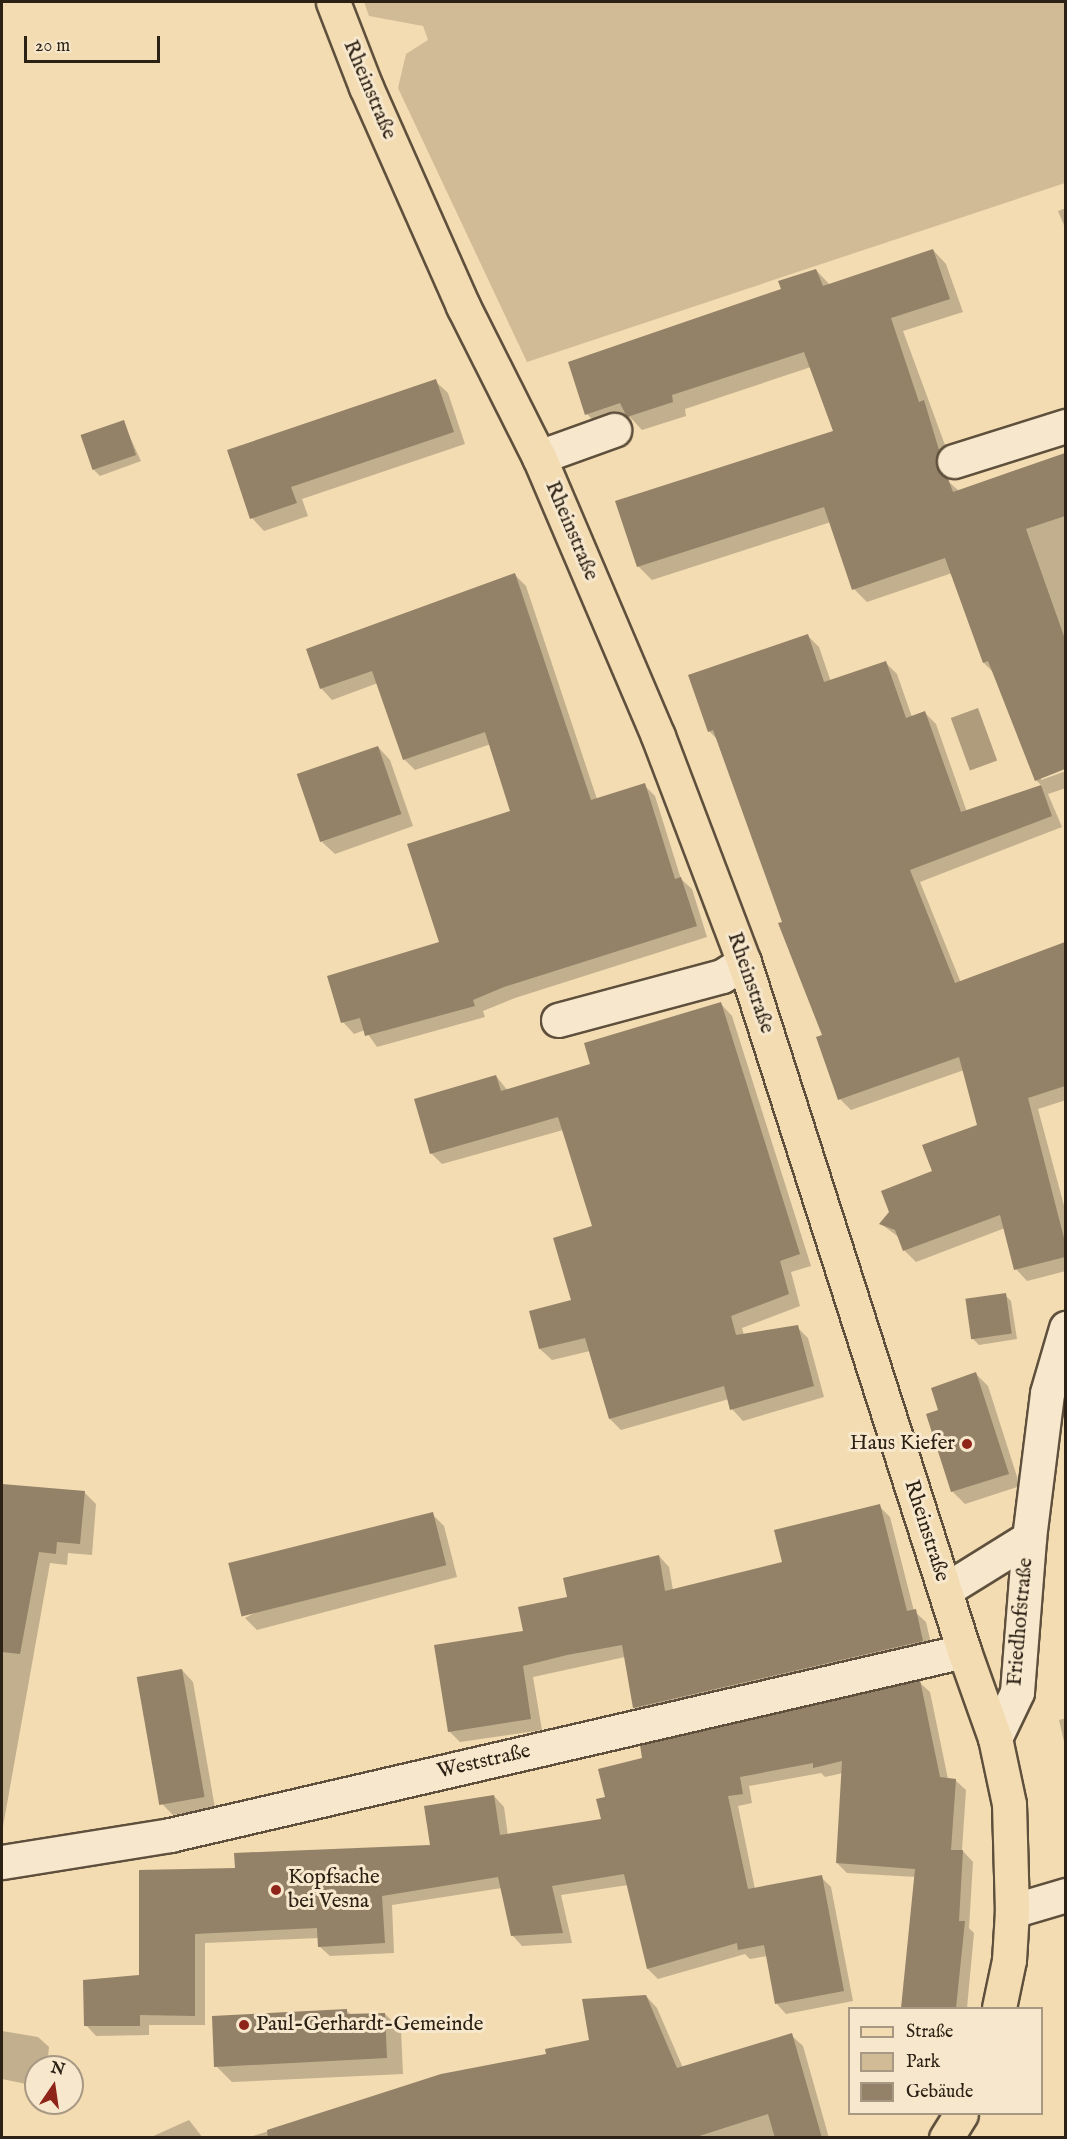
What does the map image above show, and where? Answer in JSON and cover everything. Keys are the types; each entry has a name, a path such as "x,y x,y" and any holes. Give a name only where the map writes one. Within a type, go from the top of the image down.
{"main road":[{"name":"Rheinstraße","path":"333,2 366,87 463,306 539,457 658,736 744,962 964,1651 995,1738 1009,1804 1012,1911 1009,1960 999,2007"},
{"path":"946,2138 960,2115"}],"street":[{"path":"954,461 1065,426"},
{"path":"539,457 614,430"},
{"path":"558,1020 722,976 744,962"},
{"name":"Friedhofstraße","path":"995,1738 1017,1692 1029,1538 1047,1393 1065,1329"},
{"name":"Friedhofstraße","path":"945,1590 1029,1538"},
{"name":"Weststraße","path":"2,1862 170,1835 964,1651"},
{"path":"1012,1911 1065,1895"}],"green space":[{"path":"364,2 1065,2 1065,183 527,362 398,88 406,54 428,40 423,26 369,16"}],"shaded area":[{"path":"978,708 997,761 970,771 951,718"}],"building":[{"path":"933,249 950,299 891,318 919,402 924,400 939,450 936,466 941,474 948,479 953,492 1065,453 1065,516 1026,529 1065,639 1065,769 1035,781 988,661 983,663 945,558 852,590 824,507 637,567 615,501 833,431 804,352 672,395 673,402 627,417 620,403 585,415 568,362 781,289 778,281 816,269 823,286"},
{"path":"436,379 454,432 291,487 297,503 250,519 227,450"},
{"path":"124,420 136,455 93,470 81,435"},
{"path":"515,573 591,800 645,783 675,879 681,877 697,926 504,987 473,1000 475,1006 365,1036 360,1018 341,1023 327,976 439,942 407,844 510,811 485,732 403,760 372,671 320,689 306,649"},
{"path":"808,634 824,682 886,661 906,718 925,711 961,812 1041,785 1052,816 910,870 955,983 1065,942 1065,1086 1028,1098 1065,1242 1065,1257 1014,1270 1000,1215 903,1251 895,1230 879,1224 889,1212 881,1191 932,1171 922,1145 977,1125 959,1057 838,1100 816,1037 822,1035 778,923 782,922 713,730 708,732 688,675"},
{"path":"378,746 401,814 320,842 297,774"},
{"path":"721,1002 800,1254 780,1261 789,1294 731,1316 736,1335 798,1325 814,1386 730,1410 724,1386 609,1419 585,1338 539,1349 529,1311 571,1300 553,1238 592,1226 558,1117 430,1154 414,1099 496,1075 501,1091 590,1064 584,1043"},
{"path":"1006,1293 1012,1334 971,1339 965,1299"},
{"name":"Haus Kiefer","path":"976,1372 1009,1474 951,1492 926,1414 938,1410 931,1388"},
{"path":"2,1484 85,1491 80,1544 57,1542 56,1554 39,1552 20,1654 2,1652"},
{"path":"880,1504 907,1611 916,1609 923,1641 633,1708 622,1645 567,1655 523,1666 531,1719 448,1732 434,1645 523,1631 518,1607 567,1597 563,1578 659,1555 665,1591 782,1562 774,1530"},
{"path":"433,1512 446,1565 242,1616 228,1563"},
{"path":"182,1669 205,1797 159,1805 137,1677"},
{"path":"920,1680 940,1777 956,1779 951,1850 963,1850 959,1921 965,1921 956,2007 901,2007 915,1869 836,1863 842,1761 813,1768 813,1763 740,1777 743,1794 728,1796 748,1889 822,1875 844,1991 775,2004 764,1945 738,1950 737,1943 647,1969 624,1874 552,1886 563,1933 511,1936 498,1877 382,1896 385,1943 318,1947 317,1928 195,1934 195,2016 140,2015 140,2026 84,2026 83,1980 139,1975 139,1870 235,1868 234,1853 430,1845 424,1806 494,1795 500,1835 601,1819 596,1799 605,1797 598,1769 642,1758 640,1745"},
{"path":"646,1995 677,2068 792,2033 822,2138 775,2138 768,2114 693,2138 268,2138 267,2130 441,2074 546,2054 545,2049 589,2040 582,1999"},
{"path":"347,2009 347,2014 385,2013 387,2058 214,2067 212,2016"}],"place":[{"name":"Haus Kiefer","path":"967,1444"},
{"name":"Kopfsache bei Vesna","path":"276,1890"},
{"name":"Paul-Gerhardt-Gemeinde","path":"244,2025"}]}
